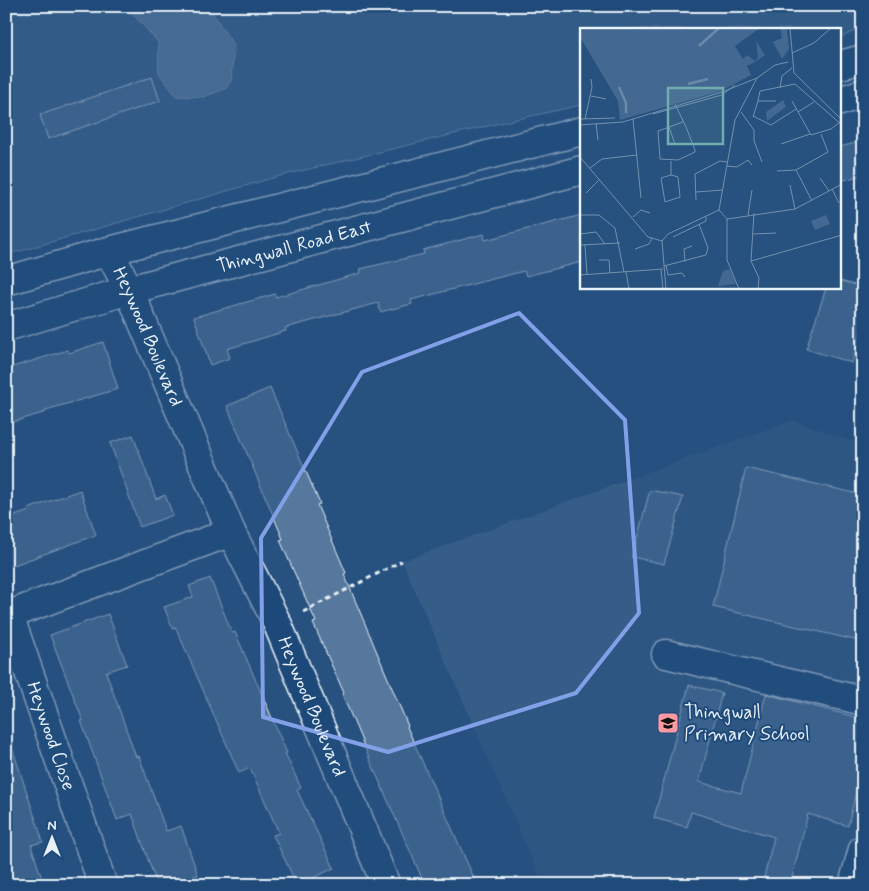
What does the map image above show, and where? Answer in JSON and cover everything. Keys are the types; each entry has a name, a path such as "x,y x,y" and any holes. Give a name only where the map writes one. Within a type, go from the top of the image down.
{"street":[{"path":"842,64 863,59"},
{"path":"842,100 863,94"},
{"path":"6,281 109,251 580,132"},
{"name":"Thingwall Road East","path":"6,327 129,290 580,171"},
{"name":"Heywood Boulevard","path":"109,251 129,290 231,532 278,625 386,885"},
{"path":"8,616 231,532"},
{"name":"Heywood Close","path":"8,616 103,885"},
{"path":"666,654 863,701"},
{"path":"853,885 863,849"}],"path":[{"path":"278,625 402,562"}],"highlighted area":[{"path":"519,313 625,420 639,613 576,693 388,752 263,717 261,538 362,372"}],"shaded area":[{"path":"6,6 863,6 863,27 842,37 842,28 580,28 580,105 276,177 6,255"},
{"path":"126,6 208,6 234,46 231,81 225,89 203,97 176,96 159,73 158,42"},
{"name":"Thingwall Primary School","path":"793,420 863,445 863,885 543,885 402,561"}],"building":[{"path":"152,77 160,101 48,139 40,115"},
{"path":"863,141 863,175 842,180 842,146"},
{"path":"580,216 580,262 526,276 524,271 411,300 412,304 380,312 378,303 285,328 286,331 227,349 230,358 210,365 194,317 275,294 276,297 361,273 360,269 424,254 423,250 484,234 485,240"},
{"path":"842,282 863,287 863,323 852,363 806,349 826,289 842,289"},
{"path":"103,342 118,389 6,424 6,369 68,350 69,353"},
{"path":"270,388 320,504 317,505 407,727 477,885 425,885 342,694 344,693 313,623 316,622 280,540 283,539 227,406"},
{"path":"133,435 156,499 165,495 173,515 140,527 110,443"},
{"path":"746,468 863,495 863,642 713,607"},
{"path":"80,490 96,535 6,568 6,519"},
{"path":"650,490 683,497 664,564 632,557"},
{"path":"210,578 232,633 235,632 287,753 285,753 301,788 297,790 334,868 299,885 297,885 273,835 279,833 250,768 239,773 176,628 173,629 164,607 193,597 189,586"},
{"path":"108,614 127,665 106,672 136,757 139,756 166,831 181,826 198,875 170,885 157,885 132,814 117,820 81,721 83,721 50,635"},
{"path":"689,685 722,693 699,782 741,793 766,694 863,719 863,762 848,826 808,814 790,885 762,885 774,837 691,812 687,827 654,818"},
{"path":"11,744 43,842 31,845 44,885 6,885 6,745"}],"place":[{"name":"Thingwall Primary School","path":"668,723"}]}
